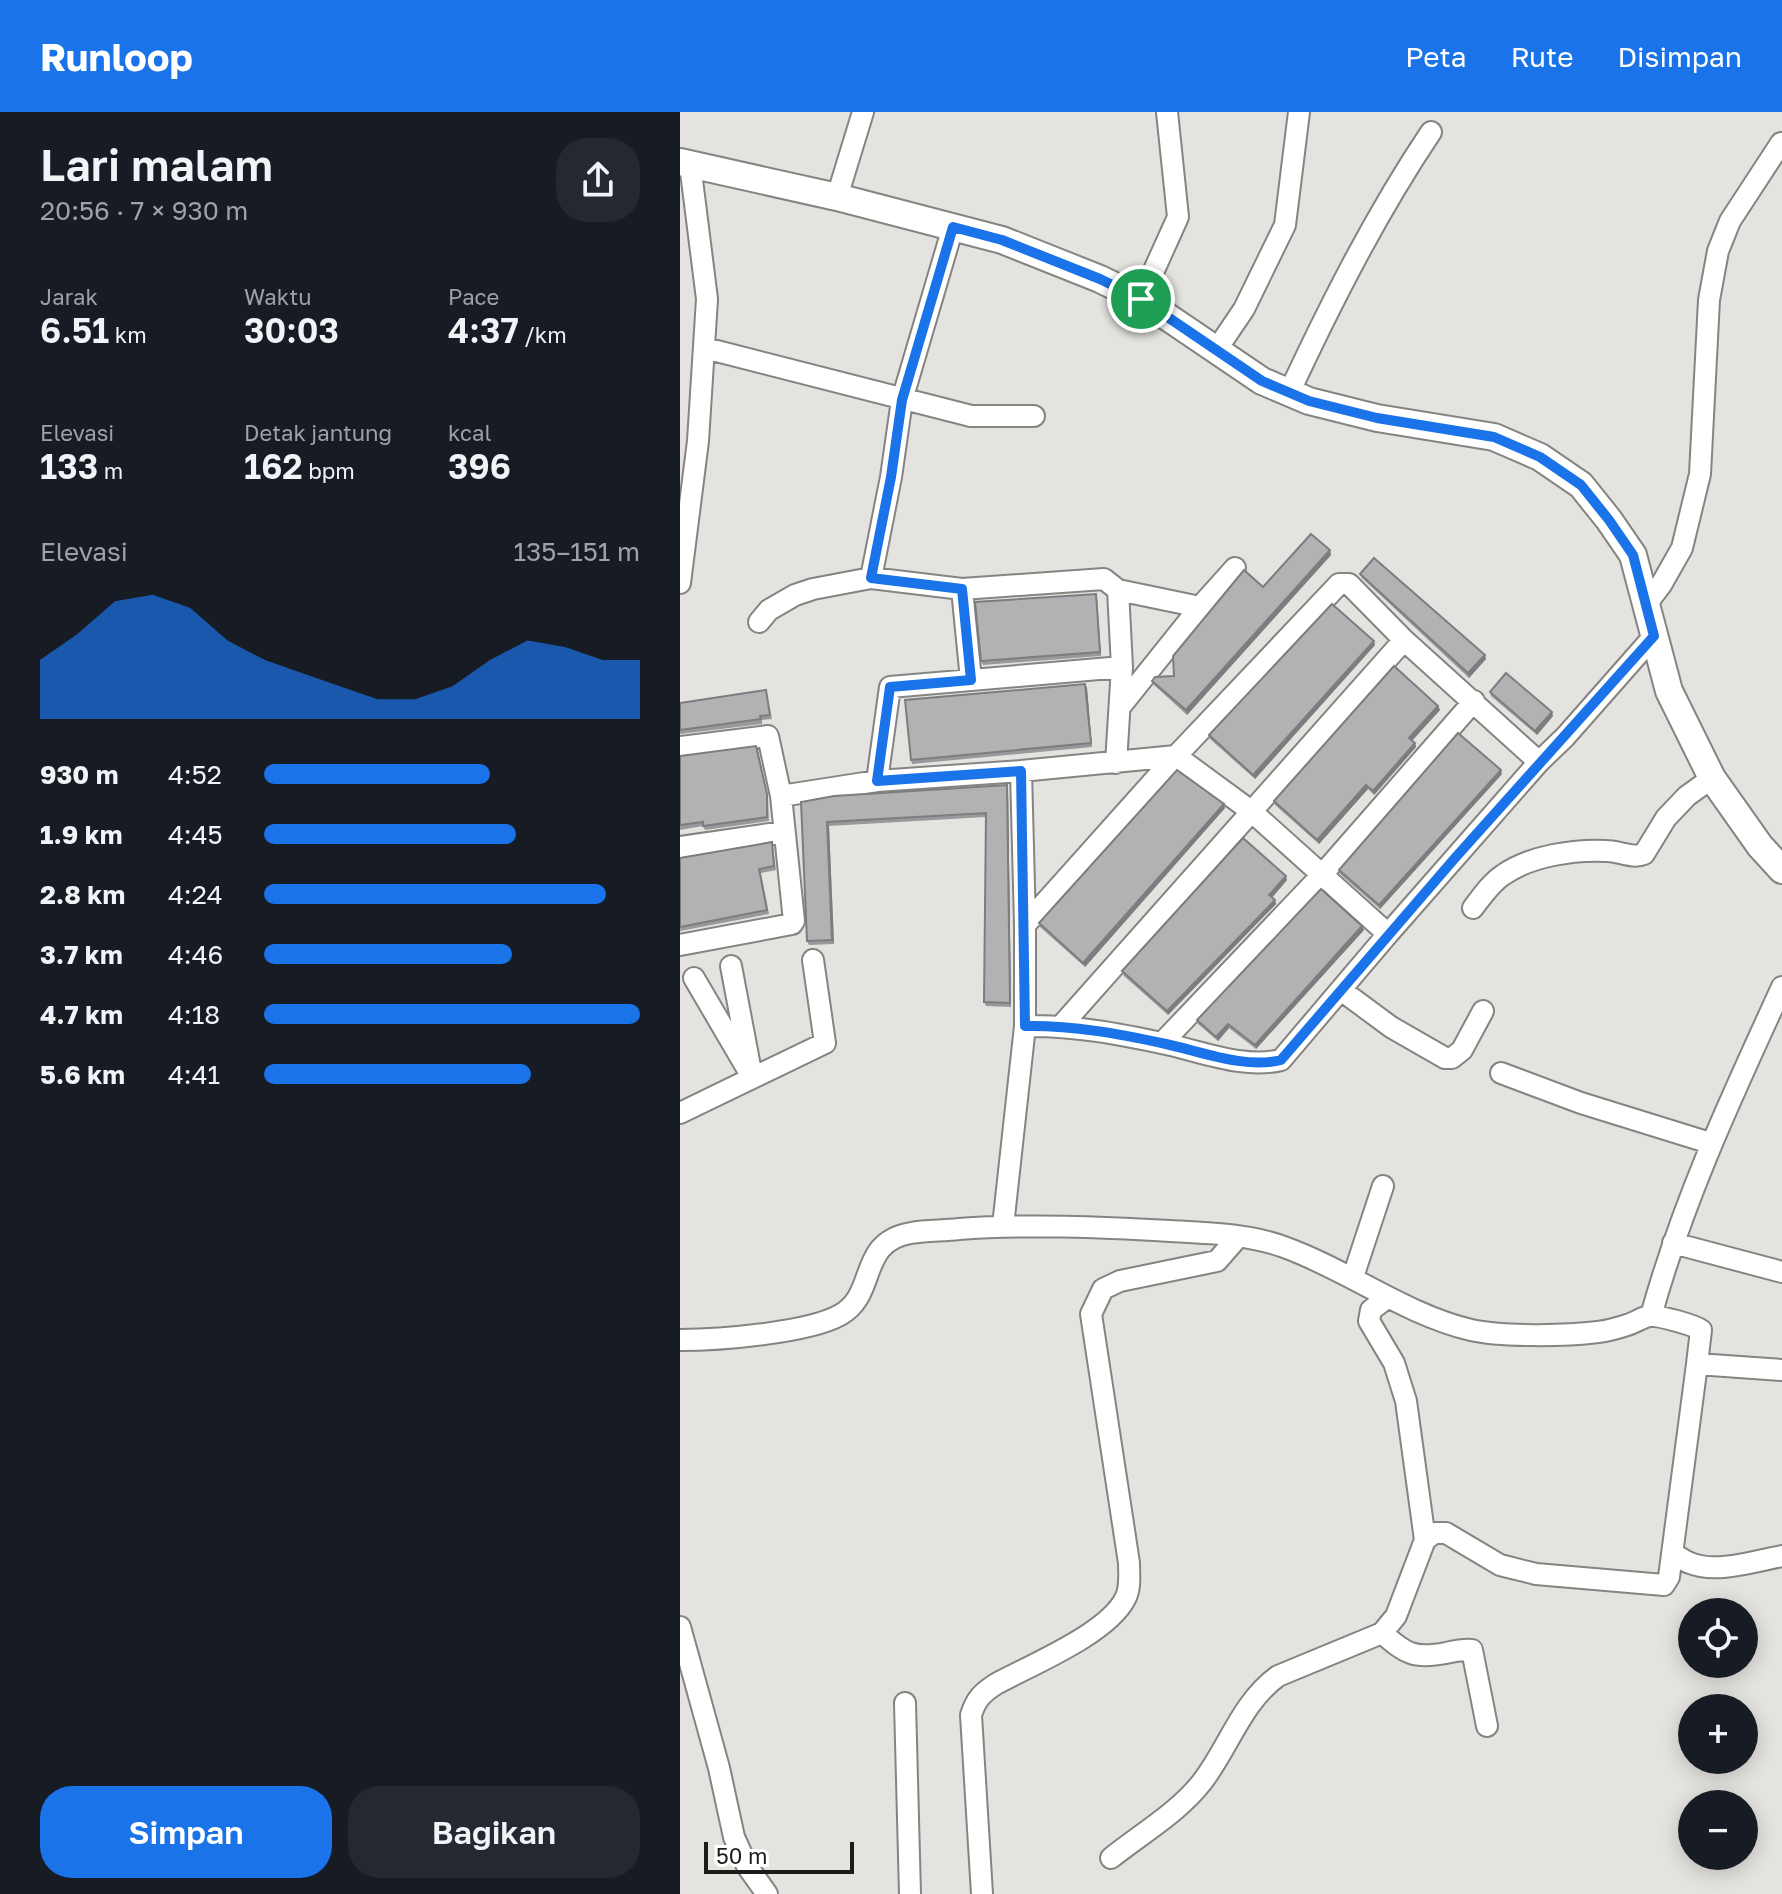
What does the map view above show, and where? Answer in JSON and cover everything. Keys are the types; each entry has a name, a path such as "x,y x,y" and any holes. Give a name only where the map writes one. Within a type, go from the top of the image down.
{"street":[{"path":"837,197 863,112"},
{"path":"1141,299 1178,217 1167,112"},
{"path":"1217,349 1244,309 1285,225 1299,112"},
{"path":"1289,393 1321,323 1392,193 1431,132"},
{"path":"1645,606 1682,548 1700,474 1709,300 1718,251 1730,221 1781,143"},
{"path":"680,583 695,468 707,299 685,163 837,197 1002,240 1141,299 1262,381 1289,393 1377,418 1494,437 1540,457 1581,485 1633,555 1669,691 1712,778 1760,846 1782,870"},
{"path":"871,578 902,400 953,227"},
{"path":"705,348 971,416 1034,416"},
{"path":"1120,707 1235,568"},
{"path":"759,622 769,610 795,595 871,578 962,589 1104,579 1118,590 1200,607"},
{"path":"1025,925 1176,756 1339,584 1349,584 1404,640 1539,762"},
{"path":"962,589 971,680"},
{"path":"1116,763 1122,667 1118,590"},
{"path":"1025,1026 1061,1026 1249,1062 1281,1060 1539,762 1654,636"},
{"path":"1061,1026 1404,640"},
{"path":"877,781 890,687 1122,667"},
{"path":"1162,1043 1321,876 1474,701"},
{"path":"680,747 768,736 781,796 795,915 792,924 680,945"},
{"path":"781,796 877,781 1176,756 1251,811 1388,934"},
{"path":"1003,1226 1025,1026 1021,771"},
{"path":"1473,908 1500,877 1514,868 1582,851 1610,851 1636,857 1644,854 1666,818 1687,796 1712,778"},
{"path":"680,847 783,832"},
{"path":"680,1113 825,1043 813,960"},
{"path":"731,966 752,1077"},
{"path":"694,978 752,1077"},
{"path":"1651,1316 1673,1243 1710,1143 1782,987"},
{"path":"1341,990 1391,1027 1445,1058 1452,1058 1462,1050 1483,1011"},
{"path":"1501,1073 1581,1103 1710,1143"},
{"path":"1353,1277 1383,1186"},
{"path":"680,1340 712,1340 812,1325 841,1315 852,1304 879,1247 891,1238 911,1233 1003,1226 1125,1228 1238,1237 1281,1245 1353,1277 1387,1298 1472,1330 1527,1334 1598,1332 1651,1316 1686,1323 1701,1330 1669,1577 1664,1585 1536,1574 1500,1565 1446,1533 1434,1533 1425,1540"},
{"path":"982,1894 971,1715 974,1704 980,1694 996,1684 1104,1625 1126,1597 1129,1586 1129,1563 1091,1314 1103,1289 1120,1281 1217,1261 1238,1237"},
{"path":"1673,1243 1782,1272"},
{"path":"1111,1858 1182,1803 1202,1782 1246,1709 1264,1686 1278,1676 1382,1633 1396,1616 1425,1540 1406,1401 1394,1363 1369,1321 1371,1310 1387,1298"},
{"path":"1697,1364 1782,1370"},
{"path":"1672,1553 1690,1564 1705,1566 1782,1556"},
{"path":"680,1627 719,1768 734,1837 747,1866 767,1894"},
{"path":"1382,1633 1412,1655 1472,1650 1487,1726"},
{"path":"905,1703 910,1894"}],"building":[{"path":"1311,534 1330,550 1186,710 1152,681 1155,677 1174,676 1173,656 1244,570 1263,587"},
{"path":"1374,558 1485,655 1468,673 1360,574"},
{"path":"1096,594 1100,652 981,661 975,602"},
{"path":"1332,604 1374,641 1253,775 1209,735"},
{"path":"1394,666 1438,706 1409,738 1415,743 1373,791 1366,785 1317,840 1274,801"},
{"path":"1506,673 1552,712 1535,731 1490,692"},
{"path":"1085,684 1091,743 911,760 905,700"},
{"path":"766,690 770,715 760,716 761,719 680,730 680,703"},
{"path":"1458,733 1501,770 1379,905 1339,870"},
{"path":"756,746 767,794 767,817 703,826 703,822 680,825 680,756"},
{"path":"1177,770 1224,804 1083,963 1039,923"},
{"path":"1007,785 1010,1003 984,1002 986,813 827,822 832,940 807,941 801,802 834,796"},
{"path":"1243,838 1286,876 1269,895 1275,900 1167,1011 1122,971"},
{"path":"772,842 774,866 759,869 767,910 680,927 680,858"},
{"path":"1321,889 1362,926 1255,1045 1228,1024 1216,1037 1197,1020"}],"route":[{"path":"953,227 1002,240 1141,299 1262,381 1309,401 1377,418 1494,437 1540,457 1581,485 1633,555 1654,636 1539,762 1281,1060 1267,1063 1061,1026 1025,1026 1021,771 877,781 890,687 971,680 962,589 871,578 902,400 953,227"}]}
